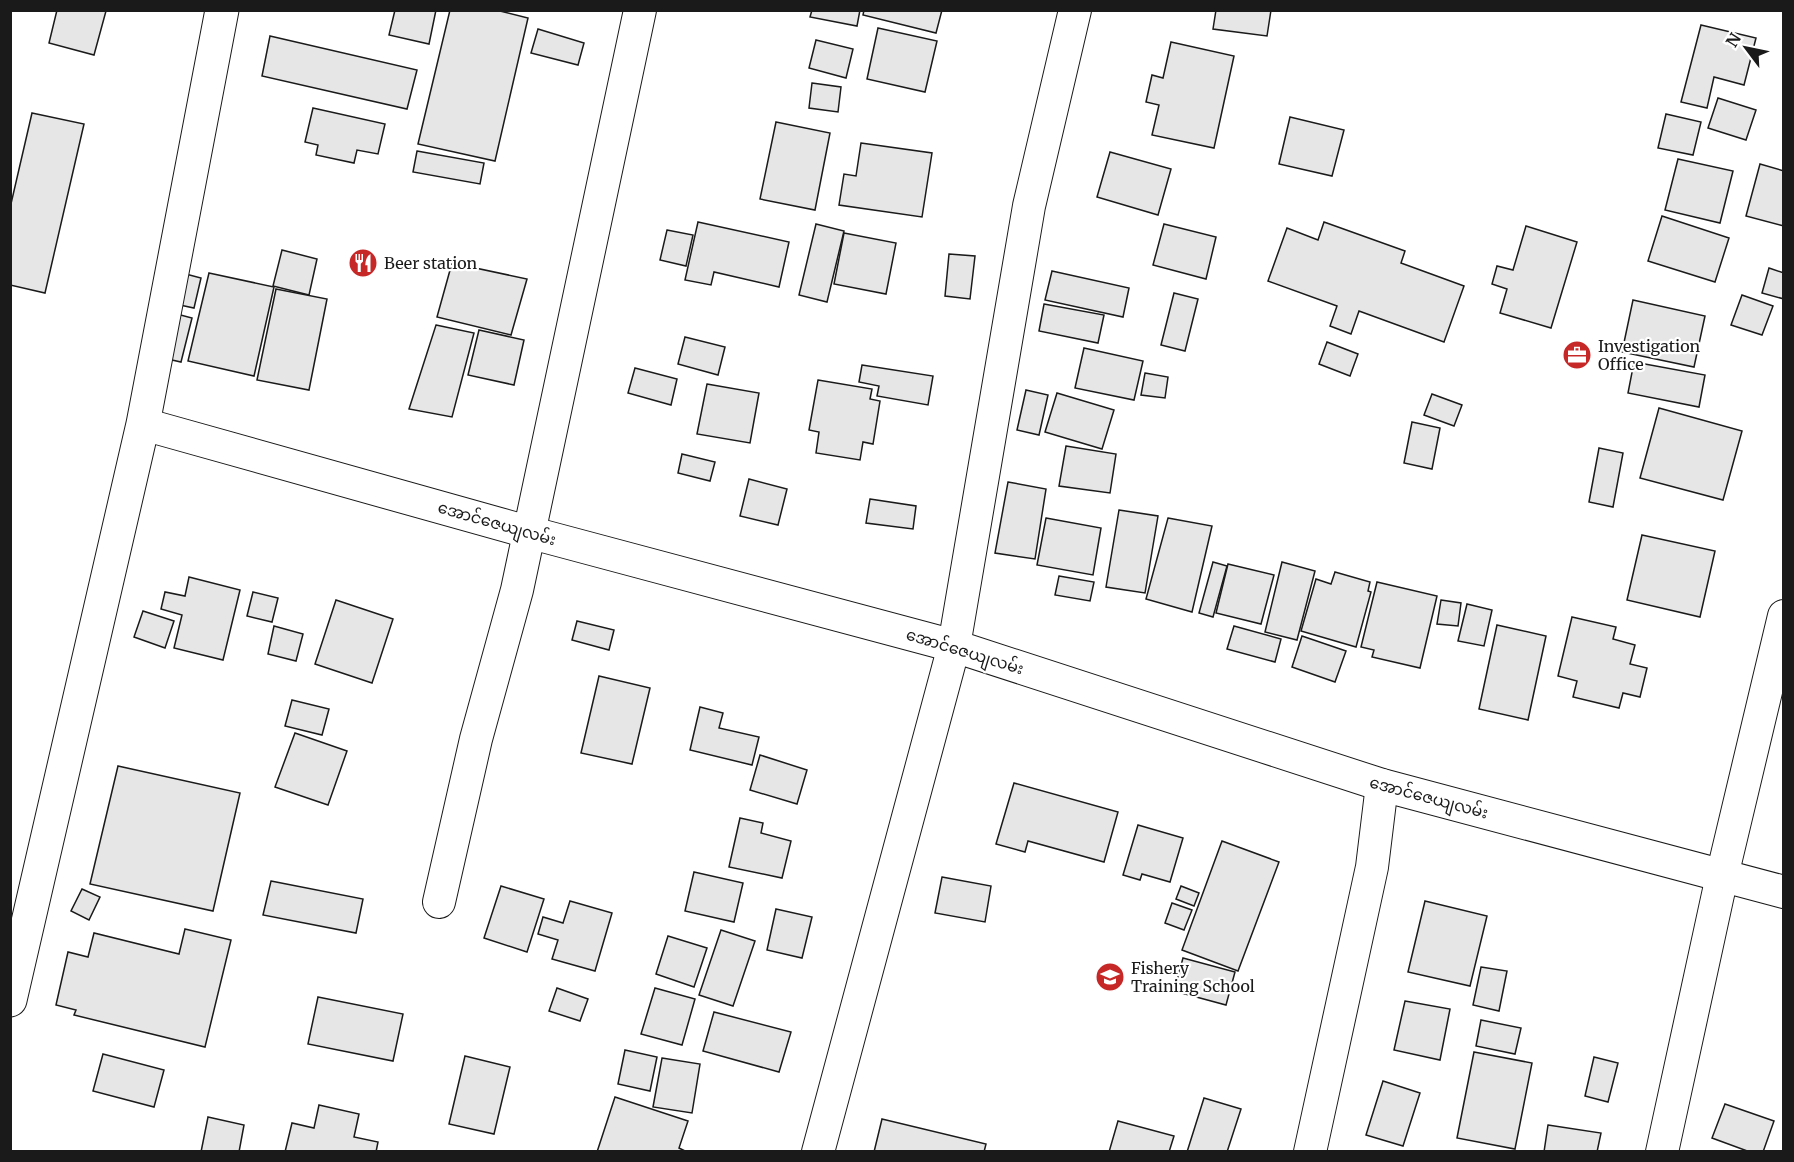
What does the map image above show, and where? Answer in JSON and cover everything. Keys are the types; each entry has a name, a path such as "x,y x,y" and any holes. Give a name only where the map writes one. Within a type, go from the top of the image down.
{"street":[{"path":"439,902 476,740 517,590 640,10"},
{"path":"818,1152 954,646 1029,206 1075,10"},
{"path":"10,1000 143,423 220,11"},
{"name":"အောင်ဇေယျလမ်း","path":"143,423 528,532 954,646 1382,785 1784,892"},
{"path":"1662,1152 1722,876 1784,616"},
{"path":"1310,1152 1372,867 1382,785"}],"building":[{"path":"57,10 106,11 94,55 49,43"},
{"path":"395,10 436,10 429,44 389,35"},
{"path":"450,10 496,10 528,18 495,161 418,144"},
{"path":"812,10 860,10 857,26 810,17"},
{"path":"864,10 942,10 936,33 863,15"},
{"path":"1216,10 1271,10 1267,36 1213,29"},
{"path":"1701,25 1756,38 1744,85 1714,77 1707,108 1681,102"},
{"path":"878,28 937,41 925,92 867,79"},
{"path":"538,29 584,43 578,65 531,53"},
{"path":"270,36 417,70 407,109 262,76"},
{"path":"816,40 853,49 846,78 809,68"},
{"path":"1171,42 1234,56 1214,148 1152,135 1159,105 1146,102 1152,75 1163,78"},
{"path":"812,83 841,87 838,112 809,108"},
{"path":"1718,98 1756,110 1746,140 1708,128"},
{"path":"313,108 385,124 378,154 357,150 354,163 316,155 318,145 305,142"},
{"path":"32,113 84,124 45,293 10,285 10,208"},
{"path":"1666,114 1701,122 1693,155 1658,148"},
{"path":"1290,117 1344,130 1332,176 1279,164"},
{"path":"776,122 830,133 815,210 760,199"},
{"path":"861,143 932,153 922,217 839,205 844,174 856,176"},
{"path":"417,151 484,163 480,184 413,172"},
{"path":"1110,152 1171,169 1158,215 1097,197"},
{"path":"1678,159 1733,171 1720,223 1665,210"},
{"path":"1760,164 1784,171 1784,226 1746,216"},
{"path":"1662,216 1729,238 1715,282 1648,261"},
{"path":"698,222 789,242 779,287 714,272 711,285 685,280"},
{"path":"1324,222 1405,251 1401,263 1464,286 1444,342 1359,311 1351,334 1330,326 1337,306 1268,281 1287,228 1318,240"},
{"path":"816,224 844,231 827,302 799,295"},
{"path":"1164,224 1216,237 1206,279 1153,265"},
{"path":"1526,226 1577,242 1551,328 1500,313 1507,289 1492,284 1497,266 1513,270"},
{"path":"667,230 693,235 686,266 660,260"},
{"path":"844,233 896,243 886,294 834,284"},
{"path":"282,250 317,259 309,295 273,286"},
{"path":"949,254 975,256 970,299 945,296"},
{"path":"452,263 527,279 511,335 437,317"},
{"path":"1769,268 1784,273 1784,299 1762,293"},
{"path":"1052,271 1129,288 1123,317 1045,300"},
{"path":"182,273 201,278 194,308 175,304"},
{"path":"209,273 274,287 254,376 188,361"},
{"path":"276,289 327,299 309,390 257,380"},
{"path":"1174,293 1198,299 1185,351 1161,345"},
{"path":"1742,295 1773,306 1762,335 1731,325"},
{"path":"1633,300 1705,316 1694,367 1622,352"},
{"path":"1044,304 1104,315 1098,343 1039,331"},
{"path":"173,313 192,318 181,362 163,358"},
{"path":"436,325 474,333 452,417 409,409"},
{"path":"479,330 524,340 514,385 468,375"},
{"path":"685,337 725,347 718,375 678,364"},
{"path":"1327,342 1358,354 1350,376 1319,364"},
{"path":"1084,348 1143,361 1134,400 1075,388"},
{"path":"1634,362 1705,375 1699,407 1628,393"},
{"path":"862,365 933,376 928,405 877,396 879,386 859,382"},
{"path":"635,368 677,379 671,405 628,393"},
{"path":"1145,373 1168,377 1165,398 1141,395"},
{"path":"818,380 872,389 870,399 880,401 873,444 863,442 860,460 816,453 819,432 809,430"},
{"path":"707,384 759,393 750,443 697,434"},
{"path":"1026,390 1048,395 1039,435 1017,430"},
{"path":"1057,393 1114,410 1102,449 1045,432"},
{"path":"1432,394 1462,405 1454,426 1424,415"},
{"path":"1659,408 1742,431 1723,500 1640,478"},
{"path":"1412,422 1440,428 1432,469 1404,463"},
{"path":"1066,446 1116,454 1110,493 1059,486"},
{"path":"1599,448 1623,453 1613,507 1589,502"},
{"path":"682,454 715,462 710,481 678,473"},
{"path":"749,479 787,489 778,525 740,516"},
{"path":"1008,482 1046,489 1035,559 995,553"},
{"path":"870,499 916,506 913,529 866,523"},
{"path":"1119,510 1158,516 1145,593 1106,587"},
{"path":"1046,518 1101,528 1093,575 1037,565"},
{"path":"1168,518 1212,526 1192,612 1146,599"},
{"path":"1642,535 1715,551 1700,617 1627,600"},
{"path":"1213,562 1227,566 1213,617 1199,613"},
{"path":"1282,562 1315,571 1297,640 1265,632"},
{"path":"1228,564 1274,575 1261,624 1216,613"},
{"path":"1335,572 1370,582 1368,591 1371,592 1356,647 1301,631 1316,579 1331,584"},
{"path":"1059,576 1094,582 1090,601 1055,595"},
{"path":"189,577 240,590 223,660 174,648 182,615 161,609 165,592 185,596"},
{"path":"1377,582 1437,596 1420,668 1372,657 1374,650 1361,647"},
{"path":"253,592 278,598 272,622 247,616"},
{"path":"336,600 393,619 372,683 315,664"},
{"path":"1441,600 1461,603 1458,626 1437,624"},
{"path":"1467,604 1492,610 1484,646 1458,641"},
{"path":"143,611 174,621 165,648 134,637"},
{"path":"1572,617 1616,627 1613,639 1635,645 1630,664 1647,668 1640,697 1623,693 1619,708 1573,697 1577,681 1558,676"},
{"path":"577,621 614,630 609,650 572,640"},
{"path":"1497,625 1546,636 1528,720 1479,709"},
{"path":"274,626 303,634 296,661 268,654"},
{"path":"1234,626 1281,639 1275,662 1227,649"},
{"path":"1302,636 1346,651 1335,682 1292,667"},
{"path":"599,676 650,688 632,764 581,753"},
{"path":"292,700 329,709 322,735 285,726"},
{"path":"700,707 723,713 719,728 759,737 752,765 690,750"},
{"path":"295,733 347,751 328,805 275,787"},
{"path":"760,755 807,770 797,804 750,790"},
{"path":"118,766 240,793 213,911 90,884"},
{"path":"1014,783 1118,812 1104,862 1028,841 1025,852 996,844"},
{"path":"740,818 763,823 761,833 791,841 782,878 729,867"},
{"path":"1138,825 1183,838 1170,882 1142,874 1140,880 1123,875"},
{"path":"1222,841 1279,862 1238,971 1182,950"},
{"path":"694,872 743,883 734,922 685,911"},
{"path":"942,877 991,886 985,922 935,913"},
{"path":"271,881 363,899 356,933 263,915"},
{"path":"501,886 544,899 527,952 484,938"},
{"path":"1181,886 1199,893 1194,906 1176,899"},
{"path":"82,889 100,897 89,920 71,911"},
{"path":"570,901 612,913 595,971 552,959 558,940 538,934 543,917 563,923"},
{"path":"1425,901 1487,916 1470,986 1408,972"},
{"path":"1172,903 1192,910 1184,930 1165,923"},
{"path":"776,909 812,917 802,958 767,950"},
{"path":"185,929 231,940 205,1047 74,1015 76,1010 56,1005 68,952 88,957 94,933 179,954"},
{"path":"721,930 755,941 733,1006 699,995"},
{"path":"668,936 707,948 694,987 656,974"},
{"path":"1183,958 1235,972 1226,1005 1174,991"},
{"path":"1481,967 1507,971 1499,1011 1473,1005"},
{"path":"557,988 588,999 580,1021 549,1011"},
{"path":"655,988 695,999 682,1045 641,1034"},
{"path":"318,997 403,1014 393,1061 308,1044"},
{"path":"1405,1001 1450,1009 1440,1060 1394,1050"},
{"path":"714,1012 791,1032 779,1072 703,1051"},
{"path":"1481,1020 1521,1028 1515,1054 1476,1046"},
{"path":"625,1050 657,1057 650,1091 618,1084"},
{"path":"1474,1052 1532,1063 1515,1149 1457,1138"},
{"path":"103,1054 164,1070 154,1107 93,1091"},
{"path":"465,1056 510,1067 494,1134 449,1124"},
{"path":"1594,1057 1618,1063 1608,1102 1585,1096"},
{"path":"662,1058 700,1064 692,1113 653,1107"},
{"path":"1383,1081 1420,1093 1403,1146 1366,1135"},
{"path":"615,1097 688,1121 679,1148 687,1152 597,1152"},
{"path":"1204,1098 1241,1109 1227,1152 1187,1152"},
{"path":"1725,1104 1774,1121 1763,1152 1750,1152 1712,1138"},
{"path":"319,1105 359,1114 354,1137 378,1142 376,1152 285,1152 292,1123 314,1128"},
{"path":"208,1117 244,1125 239,1152 201,1152"},
{"path":"882,1119 986,1144 984,1152 874,1152"},
{"path":"1118,1121 1174,1136 1169,1152 1109,1152"},
{"path":"1548,1125 1601,1133 1597,1152 1544,1152"}],"place":[{"name":"Beer station","path":"363,263"},
{"name":"Investigation Office","path":"1577,355"},
{"name":"Fishery Training School","path":"1110,977"}]}
